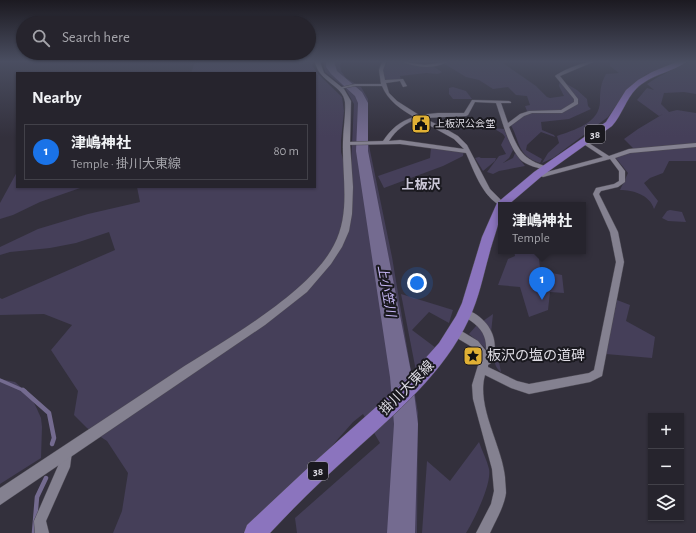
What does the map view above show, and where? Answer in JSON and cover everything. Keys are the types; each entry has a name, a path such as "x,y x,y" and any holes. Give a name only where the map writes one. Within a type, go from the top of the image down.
{"main road":[{"name":"掛川大東線","path":"505,202 538,174 615,118 635,87"},
{"name":"掛川大東線","path":"255,533 293,494 414,384 439,356 465,314 490,231 498,212"}],"street":[{"path":"0,497 261,322 287,303 308,284 326,264 336,249 348,216 352,144 348,101 341,88 346,87"},
{"path":"384,87 389,98 396,104 421,117 465,146 488,192 498,202"},
{"path":"507,126 522,115 531,112 562,111 576,103 576,99 567,87"},
{"path":"384,143 396,128 406,121 421,117 466,114 474,101 510,102"},
{"path":"498,102 520,154 524,159 546,168"},
{"path":"352,144 400,142 467,151"},
{"path":"482,366 515,385 529,389 590,378 598,373 620,262 614,232 596,194 598,189 616,186 622,182 624,175 621,168 609,158 584,142"},
{"path":"538,174 543,175 609,158 629,151 696,145"},
{"path":"465,314 482,324 487,330 492,351 488,360 482,366"},
{"path":"455,332 475,344 482,354 482,366 477,384 478,399 498,469 500,491 497,505 483,533"},
{"path":"42,533 40,521 64,467 66,452"}],"shaded area":[{"path":"316,87 331,87 342,97 344,111 341,152 350,185 354,104 344,87 361,87 368,99 367,136 392,257 418,413 417,533 297,533 295,518 380,443 363,414 353,422 315,465 243,533 113,533 122,511 128,473 107,441 87,428 74,415 78,391 51,350 72,325 44,314 0,315 0,298 2,299 115,250 109,232 76,243 50,248 10,252 0,255 0,247 38,229 88,214 140,202 137,188 316,188"},
{"path":"453,87 466,91 472,99 453,99 449,94 449,88"},
{"path":"490,87 537,87 550,98 564,96 559,87 572,87 587,99 588,106 591,109 569,119 541,122 542,130 554,135 555,137 541,132 527,145 526,150 542,159 540,163 532,160 523,152 510,124 523,117 527,111 525,106 530,105 527,96 516,95 508,87 493,89"},
{"path":"602,87 634,87 617,104 608,117 553,158 542,163 548,153 559,143 557,136 578,128 596,115 599,109"},
{"path":"650,87 696,87 696,94 684,92 664,93 661,104 669,112 677,110 696,113 696,161 669,161 663,173 650,178 644,183 658,201 654,209 649,200 640,194 620,190 628,173 615,157 633,148 624,139 663,114 659,116 637,100 647,88 654,90"},
{"path":"493,128 504,129 513,150 509,158 503,163 513,158 515,153 525,166 499,171 493,174 487,172 499,156 506,154 501,145 505,137"},
{"path":"431,148 464,149 463,156 443,166 384,188 378,176 430,158"},
{"path":"475,158 496,158 495,161 483,171"},
{"path":"16,174 16,188 80,188 40,202 13,215 0,219 0,203"},
{"path":"667,211 682,212 686,222 668,221 662,218"},
{"path":"515,254 537,254 539,258 540,268 537,270 562,275 564,293 550,292 548,310 529,317 520,287 498,285 508,259 515,256"},
{"path":"401,294 453,310 449,323 429,312 412,330 436,348 416,371"},
{"path":"617,300 630,305 626,321 655,337 652,358 606,354"},
{"path":"493,314 489,351 469,334 476,326"},
{"path":"498,350 505,352 511,360 499,362 501,372 495,363 495,352"},
{"path":"0,379 15,382 30,395 41,418 42,427 41,458 0,484"},
{"path":"479,442 489,469 488,484 482,502 466,533 422,533 427,461 450,481"}],"waterway":[{"name":"上小笠川","path":"351,87 359,94 363,103 362,151 401,377 406,424 401,533"},
{"path":"0,380 23,390"},
{"path":"23,390 49,413 54,438 52,444"},
{"path":"34,533 37,497 46,478"}],"place":[{"name":"上板沢公会堂","path":"421,124"},
{"name":"津嶋神社","path":"542,300"},
{"name":"板沢の塩の道碑","path":"473,356"}],"district":[{"name":"上板沢","path":"421,185"}]}
